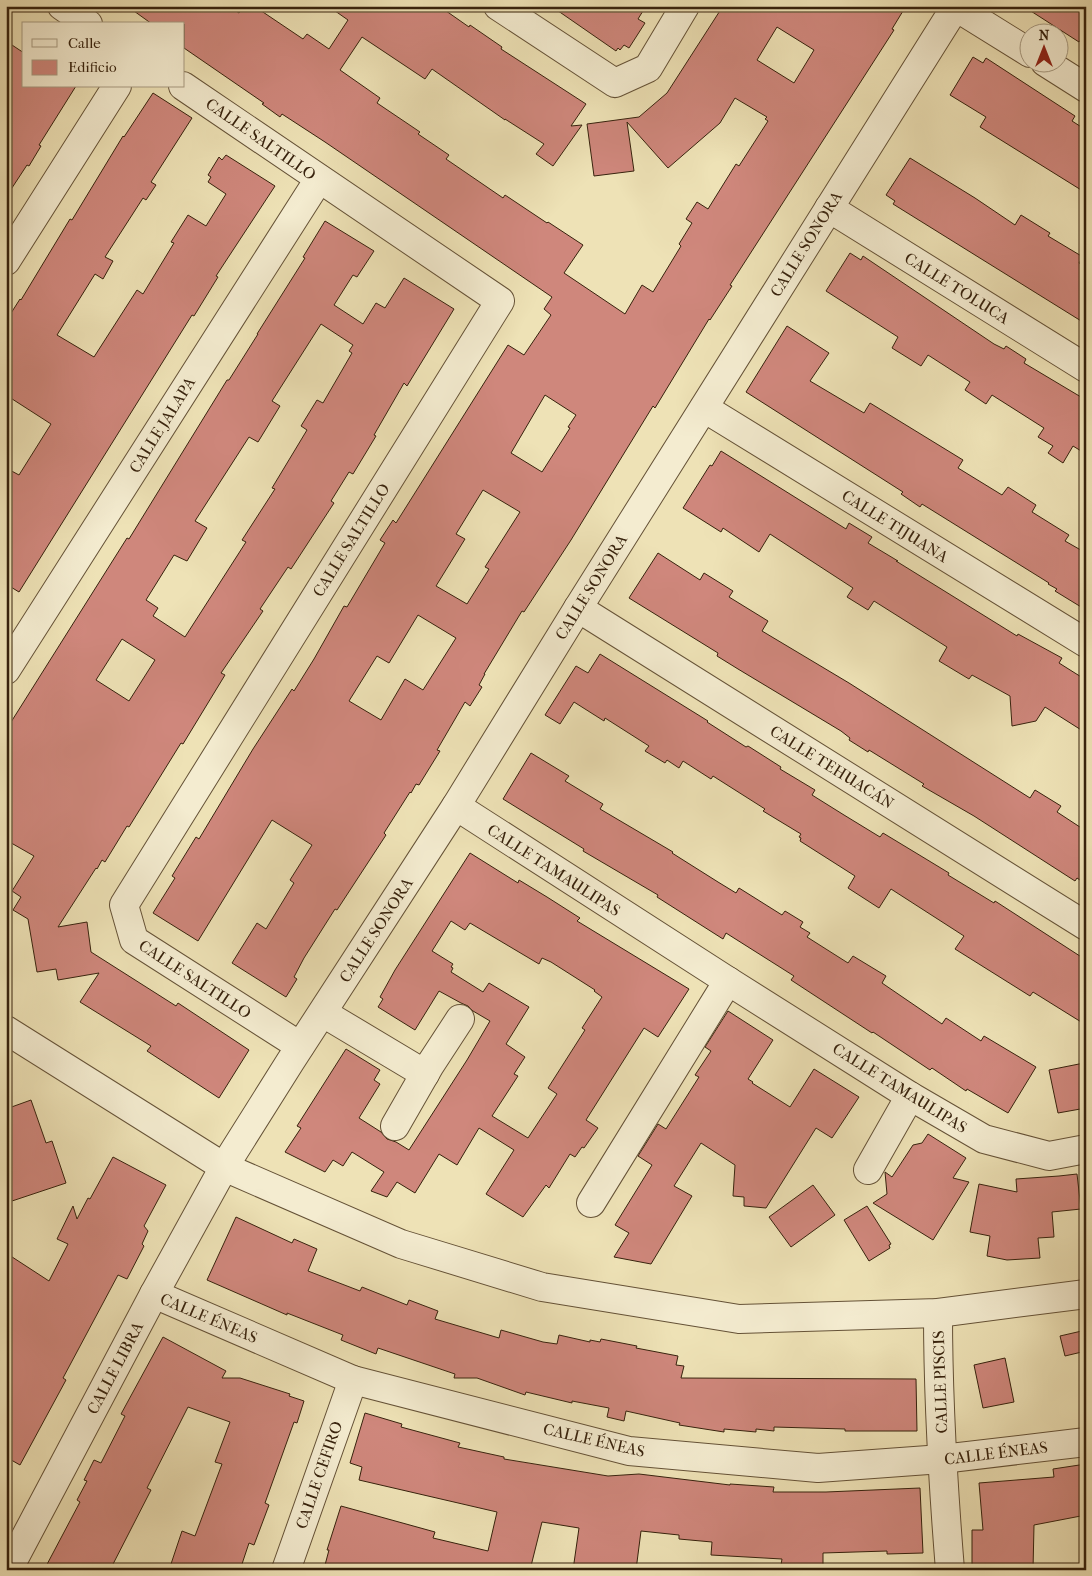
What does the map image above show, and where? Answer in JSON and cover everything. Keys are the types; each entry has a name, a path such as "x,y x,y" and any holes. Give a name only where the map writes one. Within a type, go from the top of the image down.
{"street":[{"path":"62,6 85,22"},
{"path":"498,6 615,83 648,68 685,6"},
{"path":"956,6 1020,47"},
{"name":"CALLE SONORA","path":"224,1167 456,806 956,6"},
{"path":"1061,72 1086,88"},
{"path":"6,261 116,88"},
{"name":"CALLE SALTILLO","path":"185,88 500,301 124,905 134,940 300,1046"},
{"name":"CALLE JALAPA","path":"6,670 318,179"},
{"name":"CALLE TOLUCA","path":"829,208 1086,368"},
{"name":"CALLE TIJUANA","path":"704,408 1086,644"},
{"name":"CALLE TEHUACÁN","path":"578,608 1086,926"},
{"name":"CALLE TAMAULIPAS","path":"456,806 728,981 910,1096 984,1140 1049,1156 1086,1149"},
{"path":"591,1204 728,981"},
{"path":"323,1013 425,1074"},
{"path":"395,1126 460,1019"},
{"path":"6,1030 224,1167 401,1244 542,1286 739,1319 938,1313 1086,1294"},
{"path":"868,1170 910,1096"},
{"name":"CALLE LIBRA","path":"8,1570 154,1294 224,1167"},
{"name":"CALLE ÉNEAS","path":"154,1294 353,1380 629,1451 818,1468 942,1459 1086,1442"},
{"name":"CALLE PISCIS","path":"938,1313 938,1372 942,1459 950,1570"},
{"name":"CALLE CEFIRO","path":"286,1570 353,1380"}],"building":[{"path":"127,6 229,6 239,13 244,6 254,6 303,39 307,34 329,49 348,20 328,6 439,6 586,104 571,126 582,125 553,166 536,154 544,144 505,120 432,69 425,79 362,37 340,70 380,98 377,103 420,132 418,134 449,155 446,159 503,198 505,195 583,245 564,273 625,314 642,285 653,292 681,246 679,244 692,223 686,219 697,202 708,209 736,164 739,166 768,121 765,119 767,117 735,98 720,123 668,168 627,122 634,171 594,176 587,124 639,117 667,93 723,6 906,6 892,29 894,30 730,285 732,286 709,319 655,408 653,406 571,540 524,612 522,611 484,674 479,685 482,687 470,706 465,702 437,750 440,751 419,785 416,784 410,792 384,833 386,835 304,958 294,977 297,979 286,997 232,963 257,923 266,929 294,883 290,880 312,845 272,820 198,941 153,913 175,878 172,876 196,837 199,839 253,749 314,659 344,606 347,607 385,543 380,540 393,520 396,523 508,345 524,355 551,315 544,309 552,297 325,142 282,114 280,117 262,104 264,103 185,49 185,22 149,22","holes":["777,27 814,50 794,83 757,60","545,395 576,415 568,427 570,428 542,472 511,453","483,490 520,512 485,567 489,569 467,604 436,586 465,539 456,534","418,615 456,638 423,690 405,679 381,720 349,701 377,656 389,663"]},
{"path":"551,6 646,6 638,19 645,23 629,48 624,45 620,50 618,48 616,51"},
{"path":"1023,6 1086,6 1086,32 1079,42 1070,36 1070,22 1048,22"},
{"path":"6,41 22,52 22,88 75,88 39,145 41,146 29,166 27,165 6,197"},
{"path":"973,57 983,63 986,58 1075,116 1072,121 1086,130 1086,193 980,127 986,117 950,95"},
{"path":"153,93 192,118 151,182 156,185 146,200 143,198 105,257 113,261 103,279 95,274 57,335 94,357 137,290 143,294 174,243 171,242 188,215 206,226 226,194 208,182 211,177 208,175 219,157 222,160 226,155 275,186 216,276 218,277 194,316 192,315 19,592 6,584 6,468 19,475 51,424 6,395 6,321 21,300 70,219 72,220 123,136"},
{"path":"910,158 1015,225 1021,215 1050,233 1048,236 1083,257 1079,263 1086,268 1086,324 893,204 895,201 886,195"},
{"path":"325,221 374,251 357,277 353,275 334,305 363,324 376,303 385,308 404,278 454,309 407,386 404,383 353,474 349,472 331,501 334,503 291,569 288,567 260,609 263,611 221,673 225,675 183,744 181,743 129,827 127,826 105,862 102,860 96,868 58,927 87,922 91,952 176,1006 178,1003 249,1050 219,1098 147,1051 151,1046 80,1002 99,973 58,980 56,969 37,972 28,919 13,910 21,897 12,891 34,856 6,840 6,730 258,334 305,258 303,257","holes":["321,324 353,345 349,351 352,353 323,403 317,400 301,426 307,430 272,488 275,489 242,540 246,542 185,637 153,616 158,608 146,600 174,555 187,561 207,528 195,521 249,437 258,442 280,406 272,401","122,639 155,660 129,701 96,680"]},
{"path":"850,253 861,260 863,256 994,344 1004,349 1006,346 1026,359 1024,363 1086,400 1086,454 1073,446 1063,463 1048,453 1053,446 1038,437 1044,428 992,395 986,404 965,390 970,382 928,355 921,366 892,348 898,337 826,291"},
{"path":"787,326 829,353 810,381 864,413 870,403 963,460 958,468 1002,495 1008,487 1036,505 1032,512 1069,535 1065,541 1086,553 1086,610 1055,591 1057,589 1049,583 922,504 920,507 901,494 903,492 746,392"},
{"path":"721,451 846,529 849,523 872,537 868,543 898,561 896,561 1017,636 1018,634 1062,658 1059,663 1086,680 1086,733 1045,707 1036,721 1012,726 1010,696 972,675 969,679 939,661 947,647 874,601 868,610 847,597 853,588 770,534 759,552 723,528 721,532 683,508"},
{"path":"658,553 700,580 704,573 733,591 729,597 768,621 762,631 849,683 1030,798 1035,790 1061,806 1057,812 1086,831 1086,884 1077,878 1075,881 974,816 922,786 924,784 869,750 868,752 849,740 850,738 841,731 717,656 718,653 629,598"},
{"path":"600,654 708,721 746,747 748,746 781,767 780,769 815,790 812,795 880,837 883,833 994,903 995,901 1086,960 1086,1025 1033,992 1030,996 955,949 964,936 891,889 879,908 848,888 855,876 800,841 801,838 799,837 801,834 763,811 765,809 713,776 711,779 683,761 679,768 667,760 665,763 645,751 649,746 605,718 604,721 574,702 560,724 545,715 576,666 588,673"},
{"path":"531,753 569,776 565,781 603,804 600,809 673,852 736,893 739,888 782,915 785,911 803,922 800,927 810,933 807,937 848,963 853,956 886,976 882,983 942,1024 946,1018 981,1041 984,1036 1036,1067 1008,1113 967,1089 966,1091 932,1068 930,1070 791,980 794,976 726,933 723,939 657,897 658,895 583,851 584,849 503,799"},
{"path":"470,853 518,883 519,880 547,897 580,918 577,921 689,989 658,1037 644,1028 586,1120 598,1128 575,1157 570,1154 549,1188 546,1185 523,1217 486,1194 514,1150 479,1128 457,1165 439,1154 415,1193 397,1182 387,1197 371,1191 384,1172 352,1152 343,1166 333,1160 325,1172 285,1152 301,1128 297,1126 346,1049 380,1070 374,1080 380,1084 359,1118 381,1132 387,1139 409,1150 467,1060 490,1021 468,1006 439,991 415,1030 378,1007 383,999 380,997 395,970","holes":["451,921 465,930 470,923 539,964 542,958 551,962 595,990 602,997 582,1028 585,1030 548,1088 557,1094 528,1138 492,1116 518,1076 514,1074 525,1057 506,1044 529,1007 489,983 483,992 451,972 453,964 432,951"]},
{"path":"728,1011 773,1040 748,1079 752,1083 790,1107 814,1069 859,1097 832,1138 816,1128 766,1208 744,1206 744,1197 733,1196 735,1165 701,1143 674,1186 692,1196 651,1264 614,1257 629,1233 615,1225 652,1165 638,1156 658,1124 666,1129 699,1077 695,1075 711,1051 705,1047"},
{"path":"1084,1063 1086,1073 1086,1108 1058,1113 1049,1070"},
{"path":"31,1100 46,1143 52,1141 66,1183 6,1203 6,1109"},
{"path":"928,1134 966,1158 953,1178 969,1182 933,1240 873,1203 887,1194 885,1172 892,1177 913,1145 922,1143"},
{"path":"113,1157 166,1185 144,1226 148,1231 142,1244 144,1246 127,1279 118,1275 63,1378 66,1380 20,1465 6,1457 6,1253 49,1281 68,1244 57,1239 73,1206 77,1219"},
{"path":"1077,1174 1081,1209 1052,1212 1054,1237 1038,1238 1040,1258 1007,1260 987,1256 990,1236 970,1232 979,1184 1017,1192 1016,1179"},
{"path":"813,1185 835,1215 791,1247 769,1217"},
{"path":"867,1206 891,1244 889,1245 890,1248 869,1261 844,1220"},
{"path":"236,1217 292,1243 294,1239 317,1249 308,1271 360,1291 362,1287 407,1305 409,1300 438,1311 435,1319 499,1338 501,1330 557,1344 559,1335 590,1342 590,1340 600,1342 601,1339 637,1346 636,1348 678,1356 676,1365 684,1366 681,1378 916,1379 917,1431 845,1431 845,1429 774,1427 774,1431 756,1429 756,1432 724,1429 724,1432 679,1425 680,1423 626,1411 624,1421 607,1417 609,1408 572,1401 572,1403 526,1392 525,1395 477,1378 454,1378 455,1374 378,1348 376,1354 341,1340 343,1335 287,1313 287,1315 207,1280"},
{"path":"1086,1330 1086,1351 1065,1356 1060,1336"},
{"path":"163,1337 226,1371 222,1378 240,1378 290,1394 289,1396 304,1401 297,1423 294,1422 265,1503 269,1505 254,1545 249,1543 240,1570 187,1570 171,1564 182,1531 195,1536 222,1464 215,1462 230,1422 188,1407 147,1488 151,1490 110,1570 44,1570 80,1502 77,1500 87,1481 84,1480 94,1460 101,1463 125,1416 121,1414"},
{"path":"1005,1358 1014,1402 983,1408 974,1365"},
{"path":"365,1413 402,1424 401,1427 460,1443 458,1447 504,1457 504,1459 608,1476 639,1474 730,1485 774,1487 773,1492 920,1488 923,1553 887,1554 887,1551 823,1553 823,1565 781,1565 782,1559 711,1555 712,1542 679,1539 679,1535 641,1531 636,1570 573,1570 579,1528 542,1522 530,1570 340,1570 325,1565 329,1550 327,1550 341,1506 435,1532 433,1538 488,1551 497,1512 359,1480 362,1467 350,1463"},
{"path":"1086,1464 1086,1515 1034,1525 1033,1570 972,1570 972,1530 983,1530 979,1483 1054,1477 1053,1469"}]}
